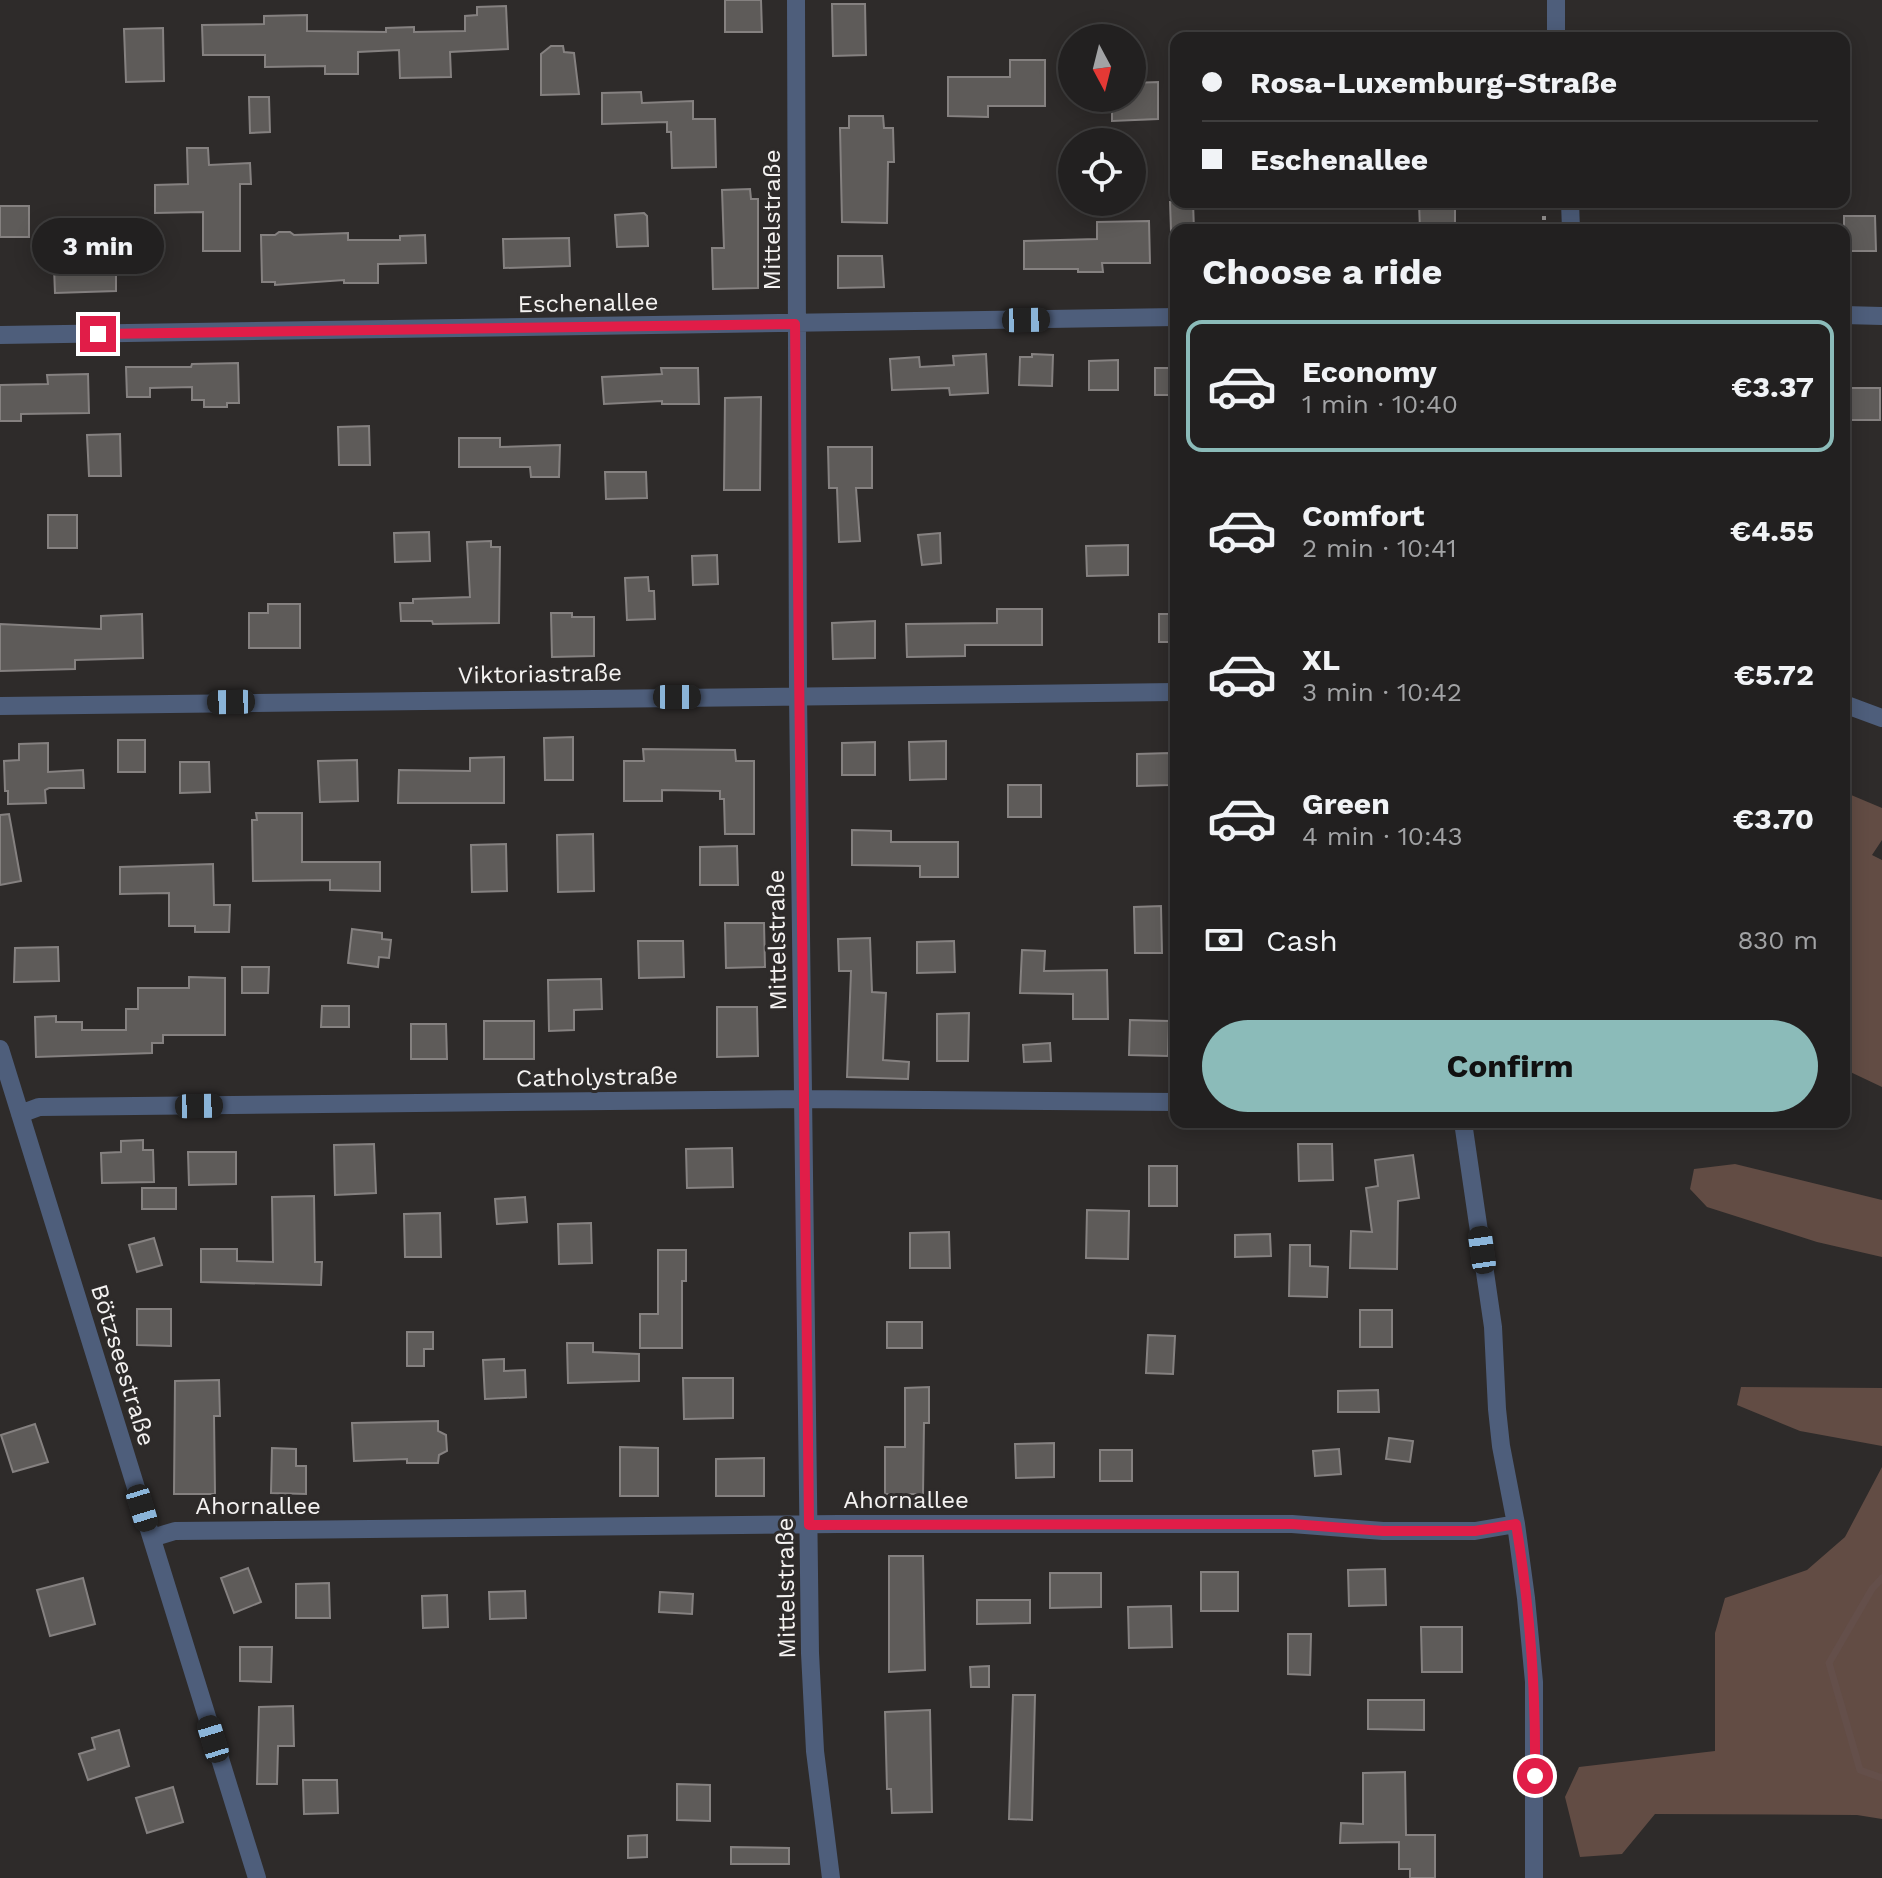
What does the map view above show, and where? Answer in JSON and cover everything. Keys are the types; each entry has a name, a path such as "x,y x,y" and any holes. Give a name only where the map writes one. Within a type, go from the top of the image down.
{"street":[{"name":"Mittelstraße","path":"796,0 798,695 809,1525 815,1751 831,1878"},
{"path":"1556,0 1556,32"},
{"path":"1850,315 1882,316"},
{"name":"Eschenallee","path":"0,335 1170,317"},
{"name":"Viktoriastraße","path":"0,706 1170,692"},
{"path":"1850,706 1882,718"},
{"name":"Bötzseestraße","path":"0,1049 257,1878"},
{"name":"Catholystraße","path":"20,1114 39,1107 803,1099 1170,1102"},
{"path":"1464,1128 1493,1327 1501,1446 1522,1560 1534,1682 1534,1878"},
{"name":"Ahornallee","path":"152,1538 175,1531 1292,1524 1383,1531 1475,1531 1516,1524"}],"shaded area":[{"path":"1850,795 1882,808 1882,840 1872,855 1882,860 1882,1087 1850,1072"},
{"path":"1735,1164 1882,1200 1882,1257 1817,1242 1707,1207 1690,1189 1694,1169"},
{"path":"1741,1387 1882,1388 1882,1446 1800,1431 1737,1405"},
{"path":"1882,1467 1882,1819 1857,1815 1655,1814 1622,1854 1580,1857 1565,1797 1579,1767 1715,1751 1715,1633 1725,1598 1807,1570 1845,1537"}],"building":[{"path":"725,0 761,0 762,32 725,32"},
{"path":"832,4 865,4 866,55 833,56"},
{"path":"506,6 508,49 450,52 451,77 400,78 399,50 358,52 358,74 325,74 325,66 265,67 265,55 203,55 202,25 264,24 264,16 307,15 307,31 386,32 386,28 414,27 414,32 465,31 465,16 477,15 477,7"},
{"path":"163,28 164,81 126,82 124,29"},
{"path":"551,46 563,46 564,52 574,53 579,94 541,95 541,54"},
{"path":"1010,60 1045,60 1045,106 988,106 988,117 948,116 948,77 1010,77"},
{"path":"1146,82 1158,82 1158,119 1112,121 1112,112 1146,112"},
{"path":"641,92 642,103 693,101 693,119 715,119 716,167 672,168 671,132 667,132 667,122 602,124 602,93"},
{"path":"249,97 269,97 270,132 250,133"},
{"path":"849,116 883,116 884,128 893,128 894,162 888,162 887,223 842,222 840,128 849,128"},
{"path":"187,148 208,148 209,165 250,163 251,184 240,184 240,251 203,251 203,212 155,213 155,185 188,184"},
{"path":"750,189 751,199 758,199 758,288 713,289 712,248 724,248 722,190"},
{"path":"0,206 29,206 29,237 0,237"},
{"path":"1170,208 1193,208 1194,224 1171,224"},
{"path":"1419,208 1455,208 1455,224 1420,224"},
{"path":"644,213 647,216 648,246 617,247 615,215"},
{"path":"1844,216 1875,216 1876,251 1850,251 1850,224 1844,224"},
{"path":"1149,221 1150,263 1102,263 1103,272 1024,269 1024,241 1097,239 1097,222"},
{"path":"279,232 294,235 348,233 348,240 400,240 400,236 425,235 426,263 378,264 378,283 344,283 344,280 275,285 275,282 262,282 261,235"},
{"path":"569,238 570,266 504,268 503,239"},
{"path":"92,241 93,266 116,266 116,291 55,293 53,242"},
{"path":"838,256 882,256 884,287 838,288"},
{"path":"986,354 988,393 950,395 949,388 892,390 890,359 919,357 920,367 954,365 953,356"},
{"path":"1032,354 1053,355 1052,386 1019,385 1020,357 1032,357"},
{"path":"1118,360 1118,390 1089,390 1089,361"},
{"path":"238,363 239,403 227,403 227,407 204,407 204,400 192,400 192,387 150,388 150,397 127,397 126,367"},
{"path":"661,368 698,368 699,404 662,404 662,401 604,404 602,377 662,374"},
{"path":"1155,368 1170,368 1170,395 1155,395"},
{"path":"88,374 89,413 21,414 21,421 0,421 0,385 48,384 47,375"},
{"path":"1850,388 1880,388 1880,420 1850,420"},
{"path":"761,397 760,490 724,490 725,398"},
{"path":"369,426 370,465 339,465 338,427"},
{"path":"120,434 121,476 89,476 87,435"},
{"path":"459,438 500,438 500,447 560,445 559,477 531,477 530,467 459,467"},
{"path":"828,447 872,447 872,488 856,488 860,541 839,542 837,488 829,488"},
{"path":"605,472 646,472 647,498 606,499"},
{"path":"48,515 77,515 77,548 48,548"},
{"path":"429,532 430,561 395,562 394,533"},
{"path":"940,533 941,563 922,565 918,535"},
{"path":"491,541 491,547 500,547 499,623 401,621 400,603 413,603 413,599 470,597 467,542"},
{"path":"1128,545 1128,575 1087,576 1086,546"},
{"path":"717,555 718,584 693,585 692,556"},
{"path":"648,577 649,591 654,591 655,619 627,620 625,578"},
{"path":"268,604 300,604 300,648 249,648 249,613 268,613"},
{"path":"997,609 1042,609 1042,645 965,645 965,656 907,657 906,624 997,623"},
{"path":"551,613 594,617 594,656 552,657"},
{"path":"142,614 143,658 75,660 75,669 0,671 0,624 101,629 101,616"},
{"path":"1159,614 1170,614 1170,642 1159,642"},
{"path":"875,621 875,658 833,659 832,623"},
{"path":"573,737 573,780 545,780 544,738"},
{"path":"118,740 145,740 145,772 118,772"},
{"path":"946,741 946,779 910,780 909,742"},
{"path":"875,742 875,775 842,775 842,743"},
{"path":"48,743 48,772 83,770 84,788 49,788 45,790 46,803 8,804 4,761 19,760 19,744"},
{"path":"643,749 735,750 736,761 754,761 754,834 725,834 724,799 720,799 720,791 662,790 662,801 624,801 624,761 644,761"},
{"path":"1169,753 1169,785 1137,786 1137,754"},
{"path":"504,757 504,803 398,803 399,770 470,771 470,758"},
{"path":"357,760 358,801 320,802 318,761"},
{"path":"180,762 209,762 210,792 180,793"},
{"path":"1008,785 1041,785 1041,817 1008,817"},
{"path":"256,813 302,813 302,862 380,862 380,891 330,890 330,880 253,881 252,820 257,820"},
{"path":"9,814 21,881 0,885 0,815"},
{"path":"852,830 891,831 891,842 958,842 958,877 920,877 920,866 852,865"},
{"path":"593,834 594,891 558,892 557,835"},
{"path":"506,844 507,891 472,892 471,845"},
{"path":"737,846 738,885 700,885 700,847"},
{"path":"213,864 214,905 230,905 229,932 195,932 195,926 169,926 169,893 120,894 120,867"},
{"path":"1161,906 1162,953 1135,953 1134,907"},
{"path":"725,923 764,923 765,967 726,968"},
{"path":"352,929 382,933 382,939 391,940 389,958 379,957 378,967 348,963"},
{"path":"870,938 872,992 886,993 883,1060 909,1062 908,1079 847,1077 851,971 839,971 838,939"},
{"path":"638,941 683,941 684,977 639,978"},
{"path":"954,941 955,972 917,973 917,942"},
{"path":"58,947 59,981 14,982 15,948"},
{"path":"1022,950 1045,951 1044,971 1107,970 1108,1019 1073,1019 1073,994 1020,993"},
{"path":"242,967 269,967 268,993 242,993"},
{"path":"189,977 225,978 225,1035 163,1035 163,1043 152,1043 152,1053 36,1057 35,1017 56,1016 56,1022 82,1022 82,1030 126,1030 126,1009 138,1009 138,988 189,988"},
{"path":"601,979 602,1009 574,1010 574,1030 549,1031 548,980"},
{"path":"322,1006 349,1006 349,1027 321,1027"},
{"path":"717,1007 757,1007 758,1056 717,1057"},
{"path":"969,1013 968,1061 937,1061 937,1014"},
{"path":"1130,1020 1169,1021 1168,1056 1129,1055"},
{"path":"484,1021 534,1021 534,1059 484,1059"},
{"path":"411,1024 446,1024 447,1059 411,1059"},
{"path":"1050,1043 1051,1061 1024,1062 1023,1045"},
{"path":"143,1140 143,1150 153,1150 154,1182 102,1183 101,1153 121,1152 121,1141"},
{"path":"374,1144 376,1193 335,1195 334,1145"},
{"path":"1298,1144 1332,1144 1333,1180 1299,1181"},
{"path":"732,1148 733,1187 687,1188 686,1149"},
{"path":"188,1152 236,1152 236,1184 189,1185"},
{"path":"1413,1155 1419,1198 1398,1201 1397,1269 1350,1268 1351,1231 1372,1232 1366,1188 1378,1186 1375,1160"},
{"path":"1149,1166 1177,1166 1177,1206 1149,1206"},
{"path":"142,1188 176,1188 176,1209 142,1209"},
{"path":"314,1196 315,1262 322,1262 321,1285 201,1282 201,1249 237,1249 237,1261 273,1262 272,1197"},
{"path":"525,1197 527,1222 497,1224 495,1199"},
{"path":"1087,1210 1129,1211 1128,1259 1086,1258"},
{"path":"440,1213 441,1257 405,1257 404,1214"},
{"path":"591,1223 592,1263 559,1264 558,1224"},
{"path":"949,1232 950,1268 910,1268 910,1233"},
{"path":"1270,1234 1271,1256 1235,1257 1235,1235"},
{"path":"154,1238 162,1265 137,1272 129,1245"},
{"path":"1290,1245 1310,1245 1310,1266 1328,1267 1327,1297 1289,1296"},
{"path":"658,1250 686,1250 686,1281 682,1281 682,1348 640,1348 640,1314 658,1314"},
{"path":"137,1309 171,1309 171,1346 137,1345"},
{"path":"1360,1310 1392,1310 1392,1347 1360,1347"},
{"path":"887,1322 922,1322 922,1348 887,1348"},
{"path":"407,1332 433,1332 433,1349 424,1349 424,1366 407,1366"},
{"path":"1148,1335 1175,1336 1173,1374 1146,1373"},
{"path":"567,1343 593,1343 593,1352 639,1354 639,1381 568,1383"},
{"path":"504,1359 504,1371 525,1370 526,1397 485,1399 483,1360"},
{"path":"683,1378 733,1378 733,1418 684,1419"},
{"path":"219,1380 220,1416 214,1416 215,1494 174,1494 175,1381"},
{"path":"929,1387 929,1423 924,1423 923,1494 885,1494 885,1447 905,1447 905,1388"},
{"path":"1378,1390 1379,1412 1338,1412 1338,1391"},
{"path":"438,1421 438,1431 446,1435 447,1451 439,1455 438,1463 407,1463 407,1459 354,1461 352,1423"},
{"path":"35,1424 48,1462 13,1472 1,1435"},
{"path":"1389,1438 1413,1441 1410,1462 1386,1459"},
{"path":"1054,1443 1054,1477 1016,1478 1015,1444"},
{"path":"620,1447 658,1448 658,1496 620,1496"},
{"path":"272,1448 296,1449 296,1466 306,1466 306,1494 271,1493"},
{"path":"1339,1449 1341,1474 1315,1476 1313,1451"},
{"path":"1100,1450 1132,1450 1132,1481 1100,1481"},
{"path":"764,1458 764,1496 716,1496 716,1459"},
{"path":"889,1556 923,1556 925,1670 889,1672"},
{"path":"248,1568 261,1602 234,1613 221,1578"},
{"path":"1385,1569 1386,1605 1349,1606 1348,1570"},
{"path":"1201,1572 1238,1572 1238,1611 1201,1611"},
{"path":"1050,1573 1101,1573 1101,1607 1050,1608"},
{"path":"83,1578 95,1624 50,1636 37,1590"},
{"path":"329,1583 330,1618 296,1618 296,1584"},
{"path":"525,1591 526,1618 490,1619 489,1592"},
{"path":"660,1592 693,1594 692,1614 659,1612"},
{"path":"447,1595 448,1627 423,1628 422,1596"},
{"path":"977,1600 1030,1600 1030,1623 977,1624"},
{"path":"1171,1606 1172,1647 1129,1648 1128,1607"},
{"path":"1421,1627 1462,1627 1462,1672 1422,1672"},
{"path":"1288,1634 1311,1634 1310,1675 1288,1674"},
{"path":"240,1647 272,1647 271,1682 240,1681"},
{"path":"989,1666 989,1687 971,1687 970,1667"},
{"path":"1013,1695 1035,1695 1032,1820 1009,1819"},
{"path":"1368,1700 1424,1700 1424,1730 1368,1729"},
{"path":"293,1706 294,1746 278,1746 277,1784 257,1784 259,1707"},
{"path":"930,1710 932,1812 892,1813 891,1789 887,1789 885,1712"},
{"path":"119,1730 129,1766 88,1780 79,1754 95,1749 92,1738"},
{"path":"1405,1772 1406,1835 1435,1835 1435,1878 1410,1878 1410,1869 1399,1869 1399,1842 1340,1843 1341,1823 1363,1824 1363,1773"},
{"path":"303,1780 337,1780 338,1813 304,1814"},
{"path":"677,1784 710,1785 710,1821 677,1820"},
{"path":"173,1787 183,1822 147,1833 136,1798"},
{"path":"647,1835 647,1857 628,1858 628,1836"},
{"path":"731,1847 789,1848 789,1864 731,1864"}],"waterway":[{"path":"1882,1578 1872,1589 1829,1663 1860,1770 1882,1778"}],"route":[{"path":"98,334 795,324 809,1525 1292,1524 1383,1531 1475,1531 1516,1524 1534,1682 1535,1776"}]}
